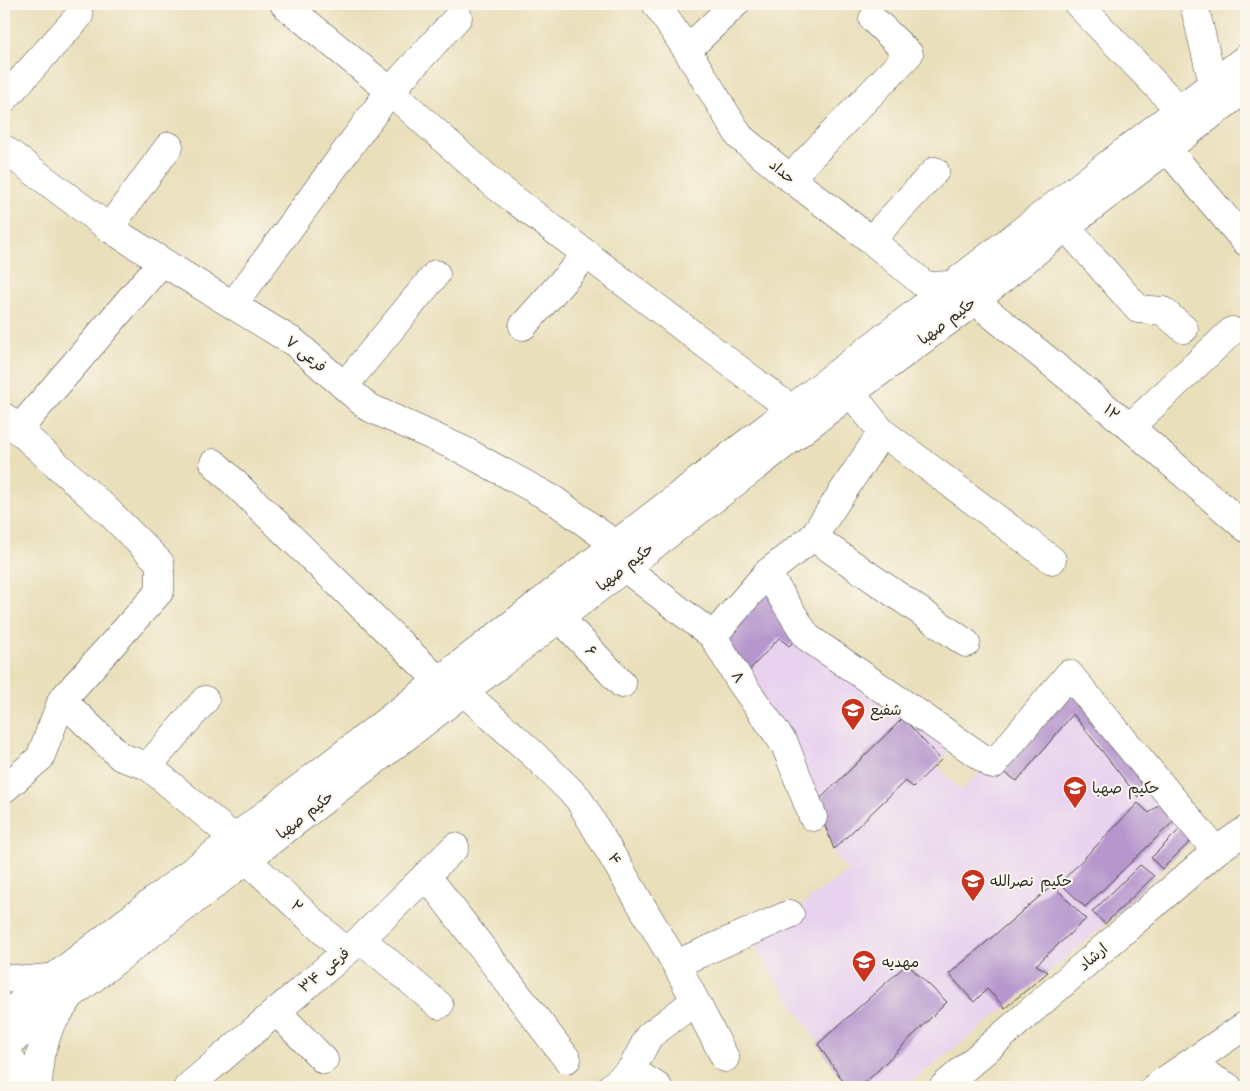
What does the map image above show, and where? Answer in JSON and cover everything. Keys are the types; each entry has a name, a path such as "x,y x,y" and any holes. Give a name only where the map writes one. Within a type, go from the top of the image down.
{"street":[{"name":"حداد","path":"656,4 687,50 740,137 871,240 926,286 952,285"},
{"path":"687,50 735,4"},
{"path":"1194,4 1213,84"},
{"path":"1089,7 1180,110"},
{"path":"298,8 495,185 791,409"},
{"path":"4,99 78,16"},
{"path":"232,305 390,91 458,17"},
{"path":"790,178 909,54 873,19"},
{"name":"حکیم صهبا","path":"241,849 464,692 560,618 621,556 791,409 1246,58"},
{"name":"حکیم صهبا","path":"4,1047 64,986 241,849 439,681 621,556 851,393 974,301 1066,226 1246,88"},
{"path":"109,228 169,146"},
{"name":"فرعی ۷","path":"4,149 109,228 295,343 368,407 462,450 554,500 621,556"},
{"path":"1167,149 1246,242"},
{"path":"871,240 936,171"},
{"path":"1066,226 1138,309 1163,310 1184,329"},
{"path":"523,326 587,254"},
{"path":"4,789 40,758 62,700 160,591 160,564 108,511 11,423 162,262"},
{"path":"344,386 436,274"},
{"name":"۱۲","path":"952,285 1130,427 1246,528"},
{"path":"1130,427 1232,331"},
{"path":"851,393 882,432 1052,560"},
{"path":"713,636 767,573 814,537 882,432"},
{"path":"214,463 439,681"},
{"path":"814,537 966,643"},
{"name":"۸","path":"621,556 713,636 740,681 785,745 814,817"},
{"path":"767,573 807,637 993,765 1069,674 1216,851"},
{"name":"۶","path":"560,618 622,684"},
{"name":"۴","path":"464,692 533,754 578,798 676,964 725,1058"},
{"path":"62,700 121,757 148,766 205,700"},
{"name":"۲","path":"148,766 354,946 439,1006"},
{"name":"ارشاد","path":"943,1087 1216,851 1246,830"},
{"name":"فرعی ۳۴","path":"188,1087 354,946 454,846"},
{"path":"426,875 566,1059"},
{"path":"676,964 790,914"},
{"path":"4,978 64,986 40,1055 38,1087"},
{"name":"حکیم صهبا","path":"4,1016 64,986"},
{"path":"658,1087 621,1079 649,1036 695,1001"},
{"path":"276,1011 324,1060"},
{"path":"1155,1087 1246,1025"},
{"path":"4,1047 26,1087"},
{"path":"1189,1065 1228,1087"}],"shaded area":[{"path":"767,582 950,750 937,765 961,791 1070,687 1194,838 1098,931 987,1023 904,1087 847,1087 752,943 848,870 837,859 794,745 745,675"}],"building":[{"path":"767,582 799,637 789,646 779,638 745,675 722,637"},
{"path":"1070,687 1151,785 1138,797 1073,714 1017,781 993,765"},
{"path":"903,718 941,760 913,787 905,781 834,849 816,803"},
{"path":"1164,800 1178,817 1085,907 1060,883 1138,803 1149,813"},
{"path":"1184,825 1194,838 1162,869 1151,858"},
{"path":"1140,865 1154,876 1105,924 1092,912"},
{"path":"1053,885 1086,919 1036,965 1048,972 1005,1008 987,989 974,1002 949,974"},
{"path":"907,964 947,1002 861,1087 847,1087 818,1044"}],"place":[{"name":"شفیع","path":"853,731"},
{"name":"حکیم صهبا","path":"1075,809"},
{"name":"حکیم نصرالله","path":"973,902"},
{"name":"مهدیه","path":"864,983"}]}
